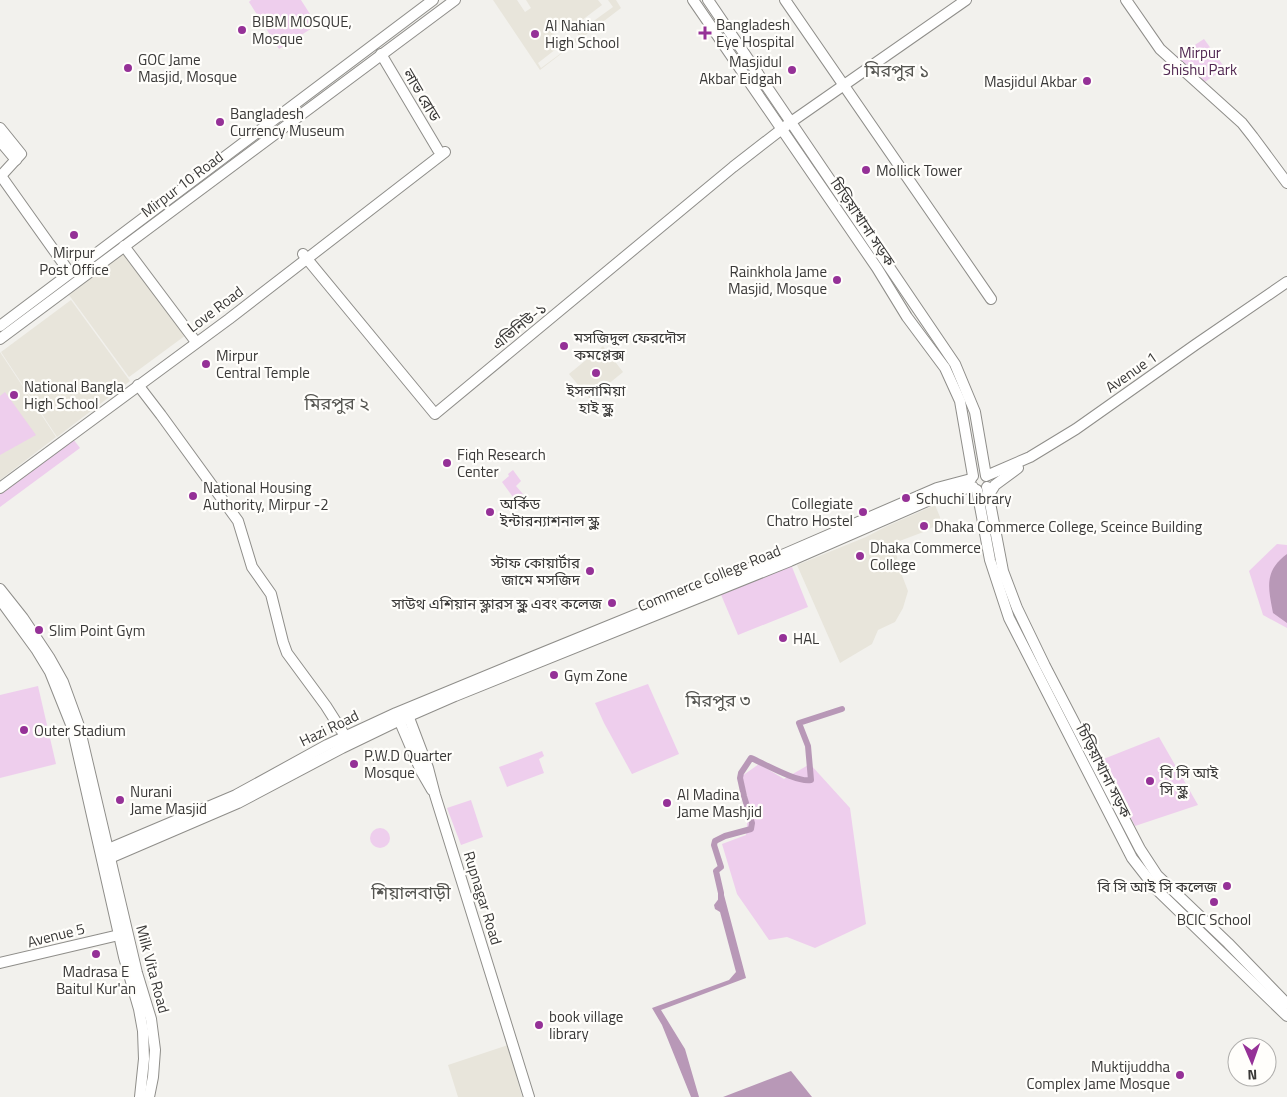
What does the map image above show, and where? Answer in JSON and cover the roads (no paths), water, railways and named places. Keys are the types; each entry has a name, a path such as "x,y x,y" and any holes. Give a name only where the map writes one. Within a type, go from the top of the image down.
{"street":[{"name":"Mirpur 10 Road","path":"0,326 433,0"},
{"name":"Mirpur 10 Road","path":"0,339 455,0"},
{"name":"চিড়িয়াখানা সড়ক","path":"693,0 876,268 907,317 945,368 960,401 979,484 1003,571 1041,658 1135,852"},
{"name":"চিড়িয়াখানা সড়ক","path":"708,0 887,262 960,373 975,412 979,484 990,560 1007,612 1135,852 1287,1016"},
{"path":"785,0 991,299"},
{"path":"782,131 791,122 966,0"},
{"path":"1126,0 1160,49 1242,123 1287,184"},
{"name":"লাভ রোড","path":"381,54 440,153"},
{"path":"283,112 291,122"},
{"path":"0,128 18,157"},
{"name":"এভিনিউ-১","path":"305,257 435,414 734,167 782,131"},
{"path":"0,141 18,157"},
{"name":"Love Road","path":"0,488 73,429 305,257 440,153"},
{"path":"18,157 0,176 70,274"},
{"path":"150,212 157,221"},
{"path":"124,246 194,339"},
{"path":"876,268 887,262"},
{"name":"Avenue 1","path":"979,484 1030,457 1076,429 1287,282"},
{"name":"Love Road","path":"0,480 138,385 194,339"},
{"path":"932,349 941,342"},
{"path":"138,385 238,521 252,567 271,594 287,653 326,706 345,736"},
{"path":"979,484 994,484 1027,462 1030,457"},
{"name":"Commerce College Road","path":"403,715 455,696 796,554 937,488 979,484"},
{"name":"Commerce College Road","path":"568,642 796,554"},
{"name":"Milk Vita Road","path":"0,589 42,646 83,742 119,935 143,1031 144,1059 140,1097"},
{"name":"Milk Vita Road","path":"0,600 59,684"},
{"path":"1007,612 1018,608"},
{"name":"Hazi Road","path":"105,855 236,795 345,736 403,715 568,642"},
{"name":"Hazi Road","path":"105,855 238,803 403,715"},
{"name":"Rupnagar Road","path":"403,715 431,776 435,795 529,1097"},
{"name":"Milk Vita Road","path":"105,855 151,1019 156,1050 149,1097"},
{"name":"Avenue 5","path":"0,963 119,935"},
{"name":"চিড়িয়াখানা সড়ক","path":"1224,947 1287,1004"}],"waterway":[{"path":"721,905 721,893 716,871 721,867 714,845 715,841 725,836 751,829 752,823 740,778 741,773 751,758 798,779 811,780 808,746 799,723 842,709"}],"place":[{"name":"BIBM MOSQUE, Mosque","path":"242,30"},
{"name":"Bangladesh Eye Hospital","path":"705,33"},
{"name":"Al Nahian High School","path":"535,34"},
{"name":"GOC Jame Masjid, Mosque","path":"128,68"},
{"name":"Masjidul Akbar Eidgah","path":"792,70"},
{"name":"Masjidul Akbar","path":"1087,81"},
{"name":"Bangladesh Currency Museum","path":"220,122"},
{"name":"Mollick Tower","path":"866,170"},
{"name":"Mirpur Post Office","path":"74,235"},
{"name":"Rainkhola Jame Masjid, Mosque","path":"837,280"},
{"name":"মসজিদুল ফেরদৌস কমপ্লেক্স","path":"564,346"},
{"name":"Mirpur Central Temple","path":"206,364"},
{"name":"ইসলামিয়া হাই স্কুল","path":"596,373"},
{"name":"National Bangla High School","path":"14,395"},
{"name":"Fiqh Research Center","path":"447,463"},
{"name":"National Housing Authority, Mirpur -2","path":"193,496"},
{"name":"Schuchi Library","path":"906,498"},
{"name":"অর্কিড ইন্টারন্যাশনাল স্কুল","path":"490,512"},
{"name":"Collegiate Chatro Hostel","path":"863,512"},
{"name":"Dhaka Commerce College, Sceince Building","path":"924,526"},
{"name":"Dhaka Commerce College","path":"860,556"},
{"name":"স্টাফ কোয়ার্টার জামে মসজিদ","path":"590,571"},
{"name":"সাউথ এশিয়ান স্কলারস স্কুল এবং কলেজ","path":"612,603"},
{"name":"Slim Point Gym","path":"39,630"},
{"name":"HAL","path":"783,638"},
{"name":"Gym Zone","path":"554,675"},
{"name":"Outer Stadium","path":"24,730"},
{"name":"P.W.D Quarter Mosque","path":"354,764"},
{"name":"বি সি আই সি স্কুল","path":"1150,781"},
{"name":"Nurani Jame Masjid","path":"120,800"},
{"name":"Al Madina Jame Mashjid","path":"667,803"},
{"name":"বি সি আই সি কলেজ","path":"1227,886"},
{"name":"BCIC School","path":"1214,902"},
{"name":"Madrasa E Baitul Kur'an","path":"96,954"},
{"name":"book village library","path":"539,1025"},
{"name":"Muktijuddha Complex Jame Mosque","path":"1180,1075"}],"district":[{"name":"মিরপুর ১","path":"897,70"},
{"name":"মিরপুর ২","path":"337,403"},
{"name":"মিরপুর ৩","path":"718,700"},
{"name":"শিয়ালবাড়ী","path":"411,892"}],"park label":[{"name":"Mirpur Shishu Park","path":"1200,60"}]}
